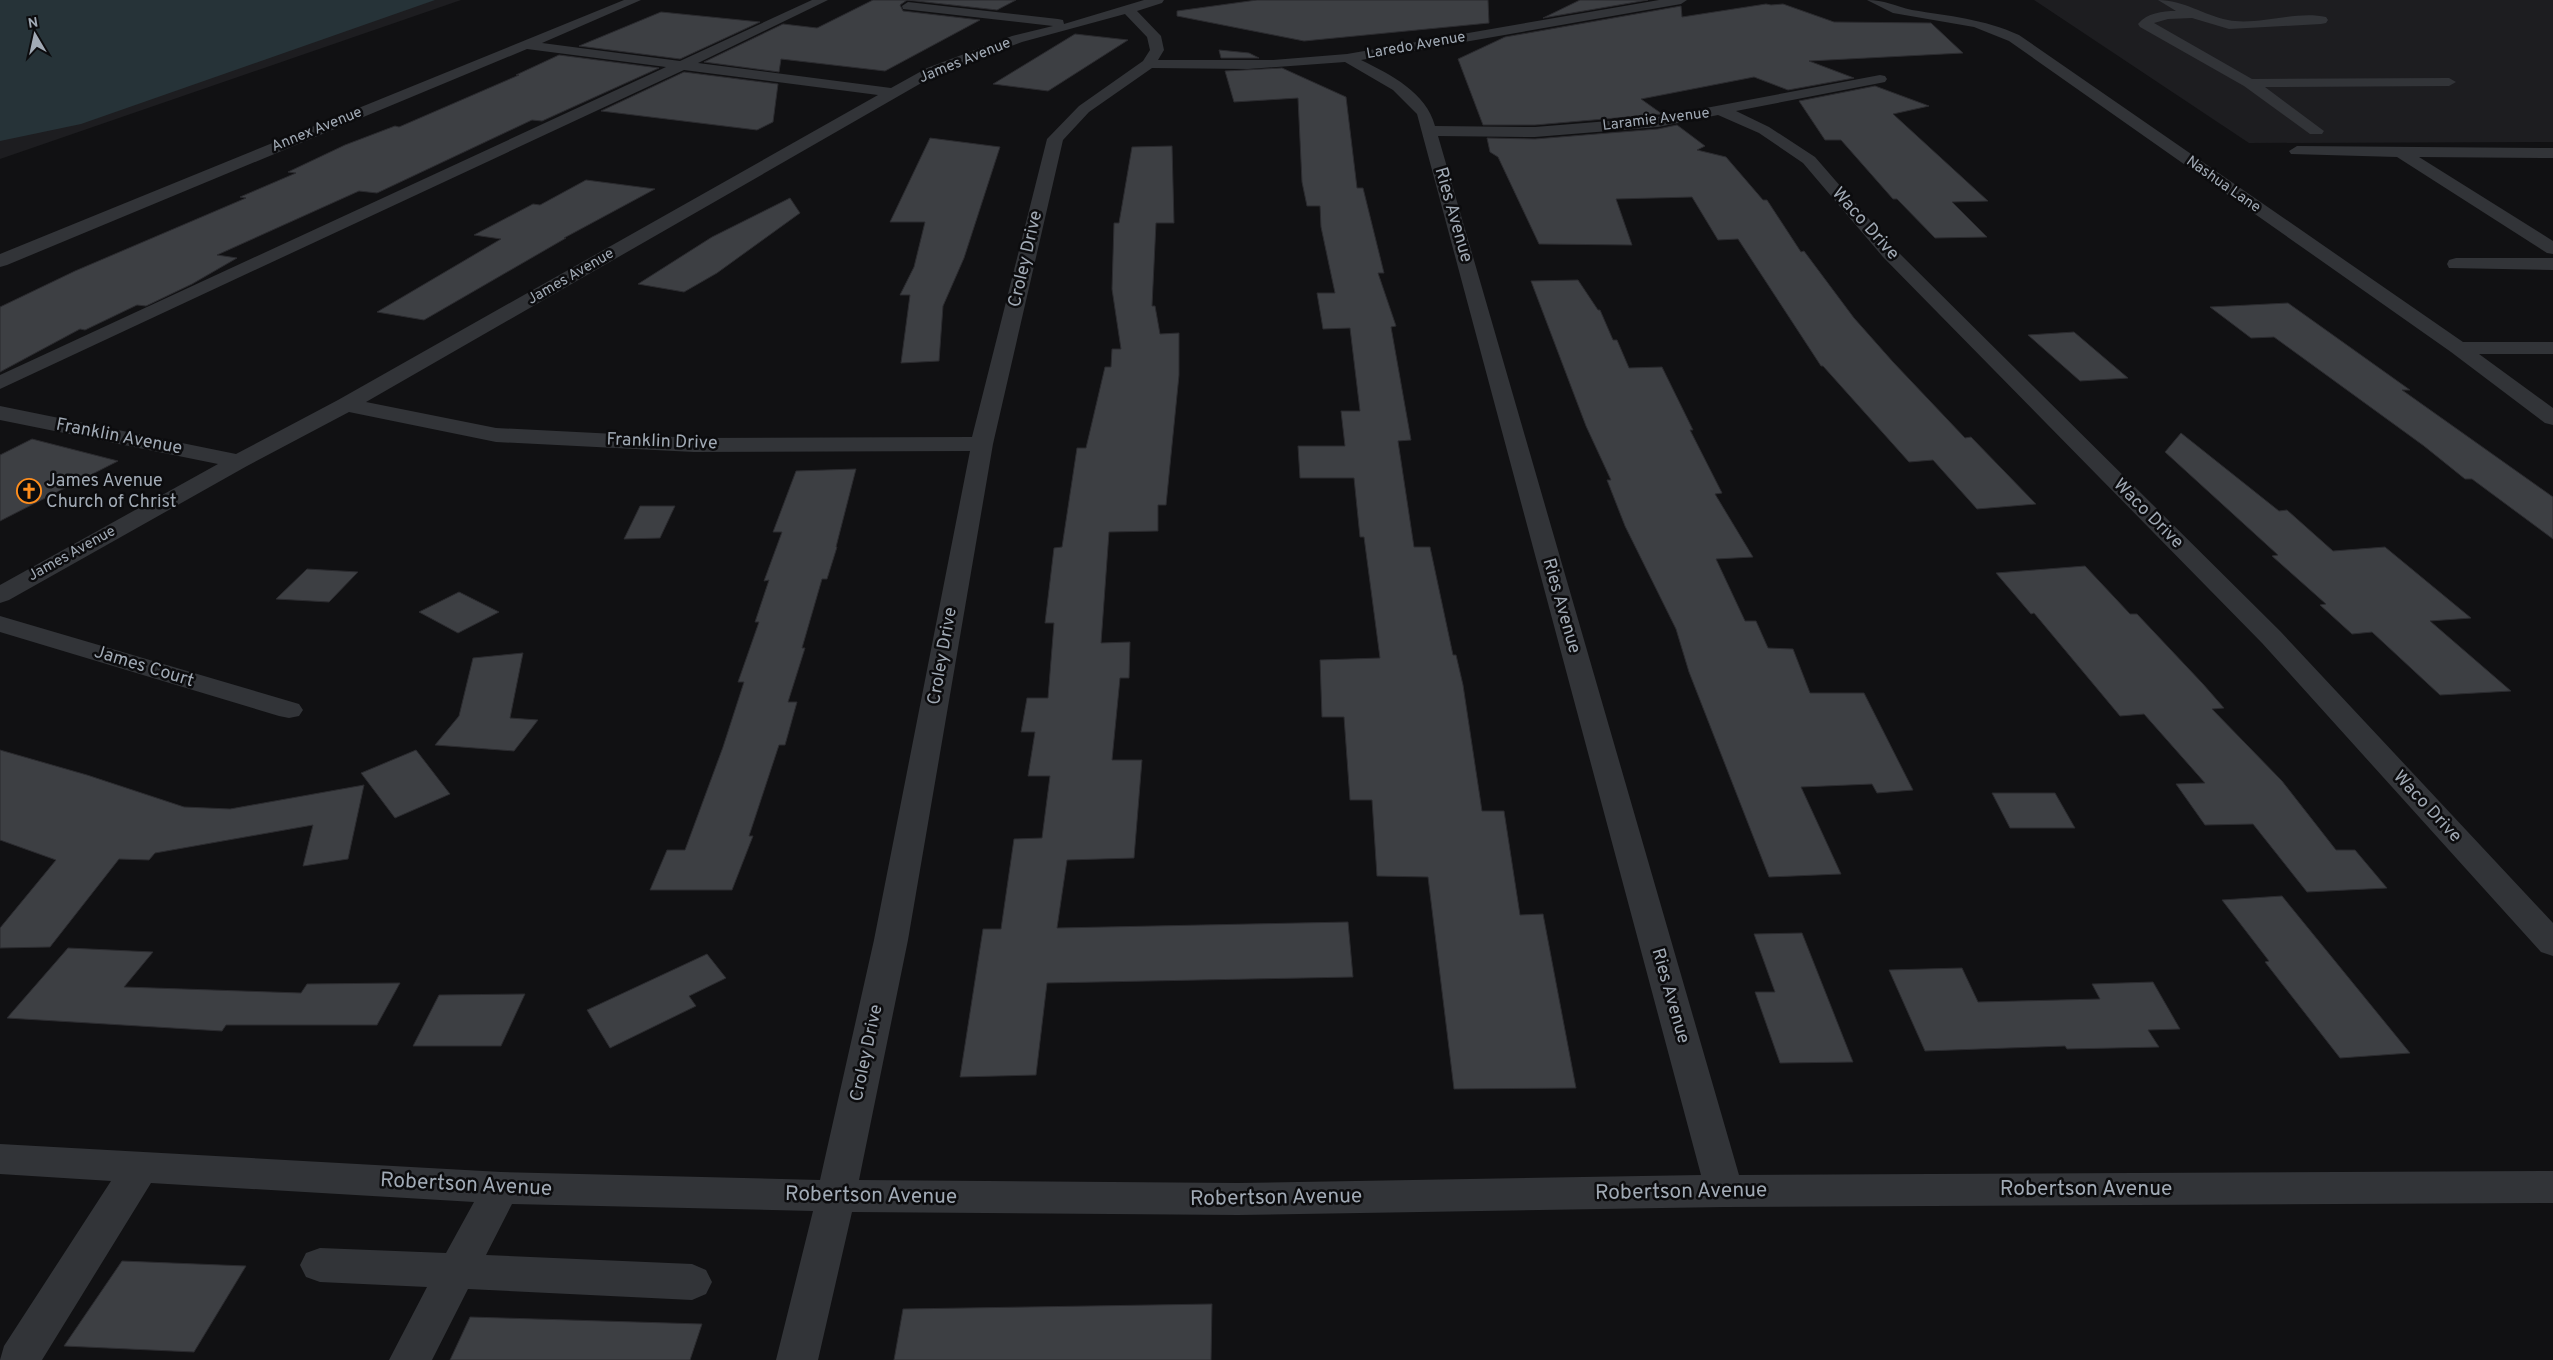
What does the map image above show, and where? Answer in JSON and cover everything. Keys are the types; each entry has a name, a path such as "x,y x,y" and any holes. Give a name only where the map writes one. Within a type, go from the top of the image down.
{"street":[{"name":"Annex Avenue","path":"0,261 635,0"},
{"path":"0,383 822,0"},
{"name":"James Avenue","path":"5,588 346,405 932,71 1017,39 1158,0"},
{"name":"Laredo Avenue","path":"1149,64 1238,66 1305,63 1348,58 1681,0"},
{"name":"Nashua Lane","path":"1873,0 1888,8 1919,16 1972,22 2014,38 2458,348 2553,418"},
{"path":"2164,0 2193,14 2229,24 2321,20"},
{"path":"1127,8 1154,36 1157,50 1149,64"},
{"path":"906,9 1066,27"},
{"path":"2193,14 2165,15 2150,19 2145,24 2249,83 2316,131"},
{"path":"525,44 894,93"},
{"name":"Ries Avenue","path":"1348,58 1392,80 1413,98 1424,113 1430,131 1724,1191"},
{"name":"Croley Drive","path":"797,1360 836,1196 891,940 982,444 1055,139 1084,109 1149,64"},
{"name":"Laramie Avenue","path":"1430,131 1535,132 1658,122 1880,79"},
{"path":"2249,83 2449,82"},
{"name":"Waco Drive","path":"1722,111 1764,130 1809,160 1889,253 2271,636 2553,944"},
{"path":"2297,151 2553,153"},
{"path":"2398,151 2553,249"},
{"path":"2456,264 2553,264"},
{"path":"2458,348 2553,348"},
{"name":"Franklin Drive","path":"346,405 496,435 694,445 982,444"},
{"name":"Franklin Avenue","path":"0,413 239,461"},
{"name":"James Court","path":"0,624 289,710"},
{"name":"Robertson Avenue","path":"0,1159 501,1188 836,1196 1238,1200 1724,1191 2553,1187"},
{"path":"19,1360 140,1168"},
{"path":"410,1360 501,1188"},
{"path":"320,1265 692,1282"}],"shaded area":[{"path":"0,0 435,0 81,124 0,141"},
{"path":"253,0 461,0 0,159 0,68"},
{"path":"2034,0 2553,0 2553,142 2249,143"}],"building":[{"path":"873,0 907,0 900,5 903,11 980,20 885,71 781,59 779,72 704,62 783,24 817,28"},
{"path":"907,0 1016,0 997,10"},
{"path":"1257,0 1488,0 1489,23 1304,41 1177,16 1177,11"},
{"path":"1580,0 1648,0 1543,18"},
{"path":"1766,4 1783,4 1834,22 1931,23 1963,53 1809,61 1854,78 1788,90 1754,77 1641,99 1662,114 1535,125 1483,125 1458,59 1505,37 1681,6 1682,17"},
{"path":"661,12 760,22 680,59 579,46"},
{"path":"1075,34 1128,40 1048,91 993,84"},
{"path":"1219,50 1249,53 1259,58 1221,58"},
{"path":"559,55 659,68 542,121 532,120 377,193 359,191 217,255 237,258 192,284 146,306 137,305 85,330 80,329 0,372 0,307 75,271 246,198 240,197 296,173 288,172 345,145 395,126 399,127 519,75 516,75"},
{"path":"1282,68 1346,97 1357,188 1363,188 1384,273 1378,273 1396,326 1391,327 1411,440 1398,441 1414,547 1430,547 1453,655 1456,655 1463,685 1482,811 1504,811 1520,915 1543,914 1576,1088 1454,1089 1428,877 1377,876 1372,800 1350,800 1344,717 1322,717 1320,660 1380,658 1364,537 1360,537 1354,478 1300,478 1298,446 1345,446 1341,411 1360,411 1350,328 1323,329 1317,293 1335,293 1321,227 1320,206 1307,206 1302,182 1298,98 1234,102 1225,71"},
{"path":"684,72 778,84 773,122 757,130 601,111"},
{"path":"1875,86 1929,106 1893,114 1988,201 1952,202 1987,237 1935,238 1897,199 1893,199 1841,140 1825,140 1799,101"},
{"path":"1677,125 1705,146 1697,150 1726,157 1763,200 1767,200 1801,252 1804,251 1854,318 1965,438 1971,437 2036,504 1977,509 1933,460 1909,462 1821,366 1738,239 1718,240 1692,197 1616,199 1632,245 1539,244 1498,157 1490,152 1487,138 1535,139 1658,129"},
{"path":"930,138 1000,147 964,258 943,306 939,361 901,363 910,295 900,295 914,267 925,222 890,222"},
{"path":"1172,146 1174,223 1156,223 1152,306 1155,306 1160,334 1179,333 1179,375 1166,505 1158,505 1158,531 1109,532 1101,643 1130,642 1129,678 1120,678 1112,760 1142,760 1134,858 1067,860 1057,928 1348,922 1353,977 1047,983 1036,1075 960,1077 983,929 1001,929 1014,839 1042,838 1050,776 1028,776 1035,732 1021,732 1027,698 1048,698 1054,623 1045,623 1054,548 1062,547 1077,448 1086,448 1105,367 1111,367 1112,349 1121,349 1112,289 1114,223 1119,223 1132,147"},
{"path":"586,180 655,189 564,238 566,238 424,320 377,312 501,239 474,235 533,204 540,205"},
{"path":"790,198 800,213 717,273 684,292 638,284 712,237"},
{"path":"1578,280 1598,310 1600,310 1613,340 1617,340 1629,368 1662,367 1693,430 1690,430 1722,493 1715,494 1753,557 1716,559 1745,621 1756,621 1768,648 1793,649 1810,693 1864,693 1913,790 1877,793 1872,784 1801,787 1841,874 1769,877 1689,672 1676,629 1625,526 1607,480 1611,480 1586,426 1531,281"},
{"path":"2288,303 2410,390 2402,390 2553,497 2553,539 2472,479 2465,479 2424,446 2274,337 2251,338 2210,307"},
{"path":"2074,332 2128,378 2080,381 2028,335"},
{"path":"2181,433 2279,511 2287,510 2333,551 2385,547 2471,618 2430,621 2511,691 2440,695 2372,632 2352,634 2320,605 2326,604 2272,556 2278,555 2165,452"},
{"name":"James Avenue Church of Christ","path":"32,439 118,461 0,521 0,455"},
{"path":"856,469 837,547 827,579 822,579 802,648 805,648 788,702 797,702 785,745 779,745 749,836 753,836 732,890 650,890 667,850 685,850 723,747 744,682 738,682 759,622 755,622 769,580 764,581 782,532 773,532 796,471"},
{"path":"640,506 675,506 660,538 624,539"},
{"path":"2085,566 2130,614 2137,614 2203,684 2224,708 2212,709 2282,781 2336,850 2355,850 2387,888 2307,892 2253,824 2205,825 2176,784 2205,783 2144,714 2120,716 2034,613 2031,614 1996,573"},
{"path":"307,569 358,572 329,602 276,599"},
{"path":"459,592 499,612 458,633 419,612"},
{"path":"523,653 510,718 538,720 514,751 435,745 459,716 473,658"},
{"path":"0,750 87,775 184,807 230,809 364,785 348,859 303,866 313,825 155,853 149,860 119,859 50,947 0,948 0,928 56,860 0,840"},
{"path":"416,750 450,794 395,818 361,773"},
{"path":"1992,793 2055,793 2075,828 2010,828"},
{"path":"2282,896 2410,1053 2340,1058 2265,962 2269,961 2222,900"},
{"path":"1802,933 1853,1062 1780,1063 1755,992 1775,992 1754,934"},
{"path":"68,948 153,952 124,987 301,993 307,984 400,983 377,1025 226,1025 222,1031 7,1018"},
{"path":"707,954 726,978 689,996 696,1006 610,1048 587,1010"},
{"path":"1962,968 1978,1002 2100,999 2092,984 2153,982 2180,1029 2148,1030 2159,1047 2067,1049 2065,1046 1925,1051 1889,970"},
{"path":"525,994 501,1046 413,1046 439,995"},
{"path":"122,1261 246,1266 194,1352 64,1346"},
{"path":"1212,1304 1211,1360 894,1360 903,1309"},
{"path":"470,1317 702,1324 690,1360 450,1360"}],"place":[{"name":"James Avenue Church of Christ","path":"29,491"}]}
